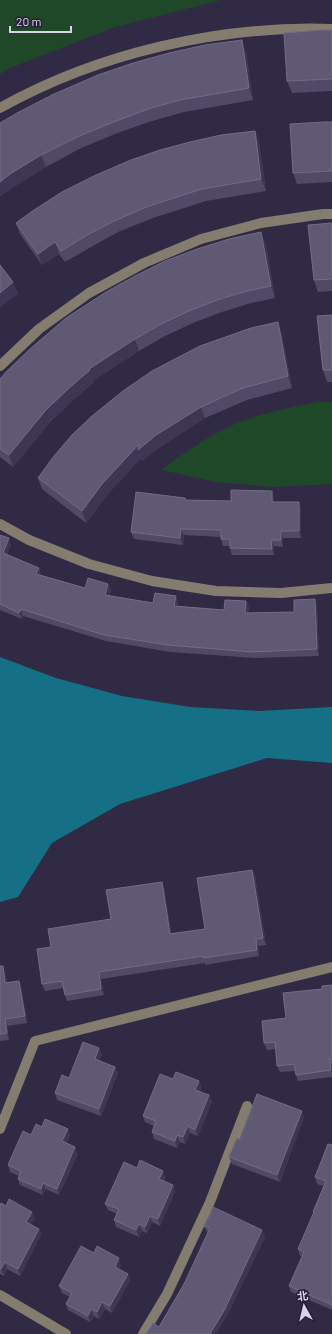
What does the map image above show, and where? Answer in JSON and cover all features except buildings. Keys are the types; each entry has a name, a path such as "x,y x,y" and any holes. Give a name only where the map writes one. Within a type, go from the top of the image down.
{"lane":[{"path":"0,108 22,96 89,67 160,46 232,33 306,28 332,29"},
{"path":"0,366 39,329 89,293 144,263 201,239 261,223 322,214 332,214"},
{"path":"0,524 29,540 89,564 152,581 216,591 281,593 332,588"},
{"path":"0,1129 35,1041 332,967"},
{"path":"143,1334 166,1294 210,1202 247,1106"},
{"path":"0,1295 66,1334"}],"green space":[{"path":"0,0 221,0 115,27 10,68 0,74"},
{"path":"318,402 332,402 332,484 272,487 216,482 161,470 206,439 235,424 265,414"}],"water":[{"path":"0,657 56,678 122,696 190,707 259,711 332,707 332,763 267,758 120,804 52,843 18,897 0,902"}]}
